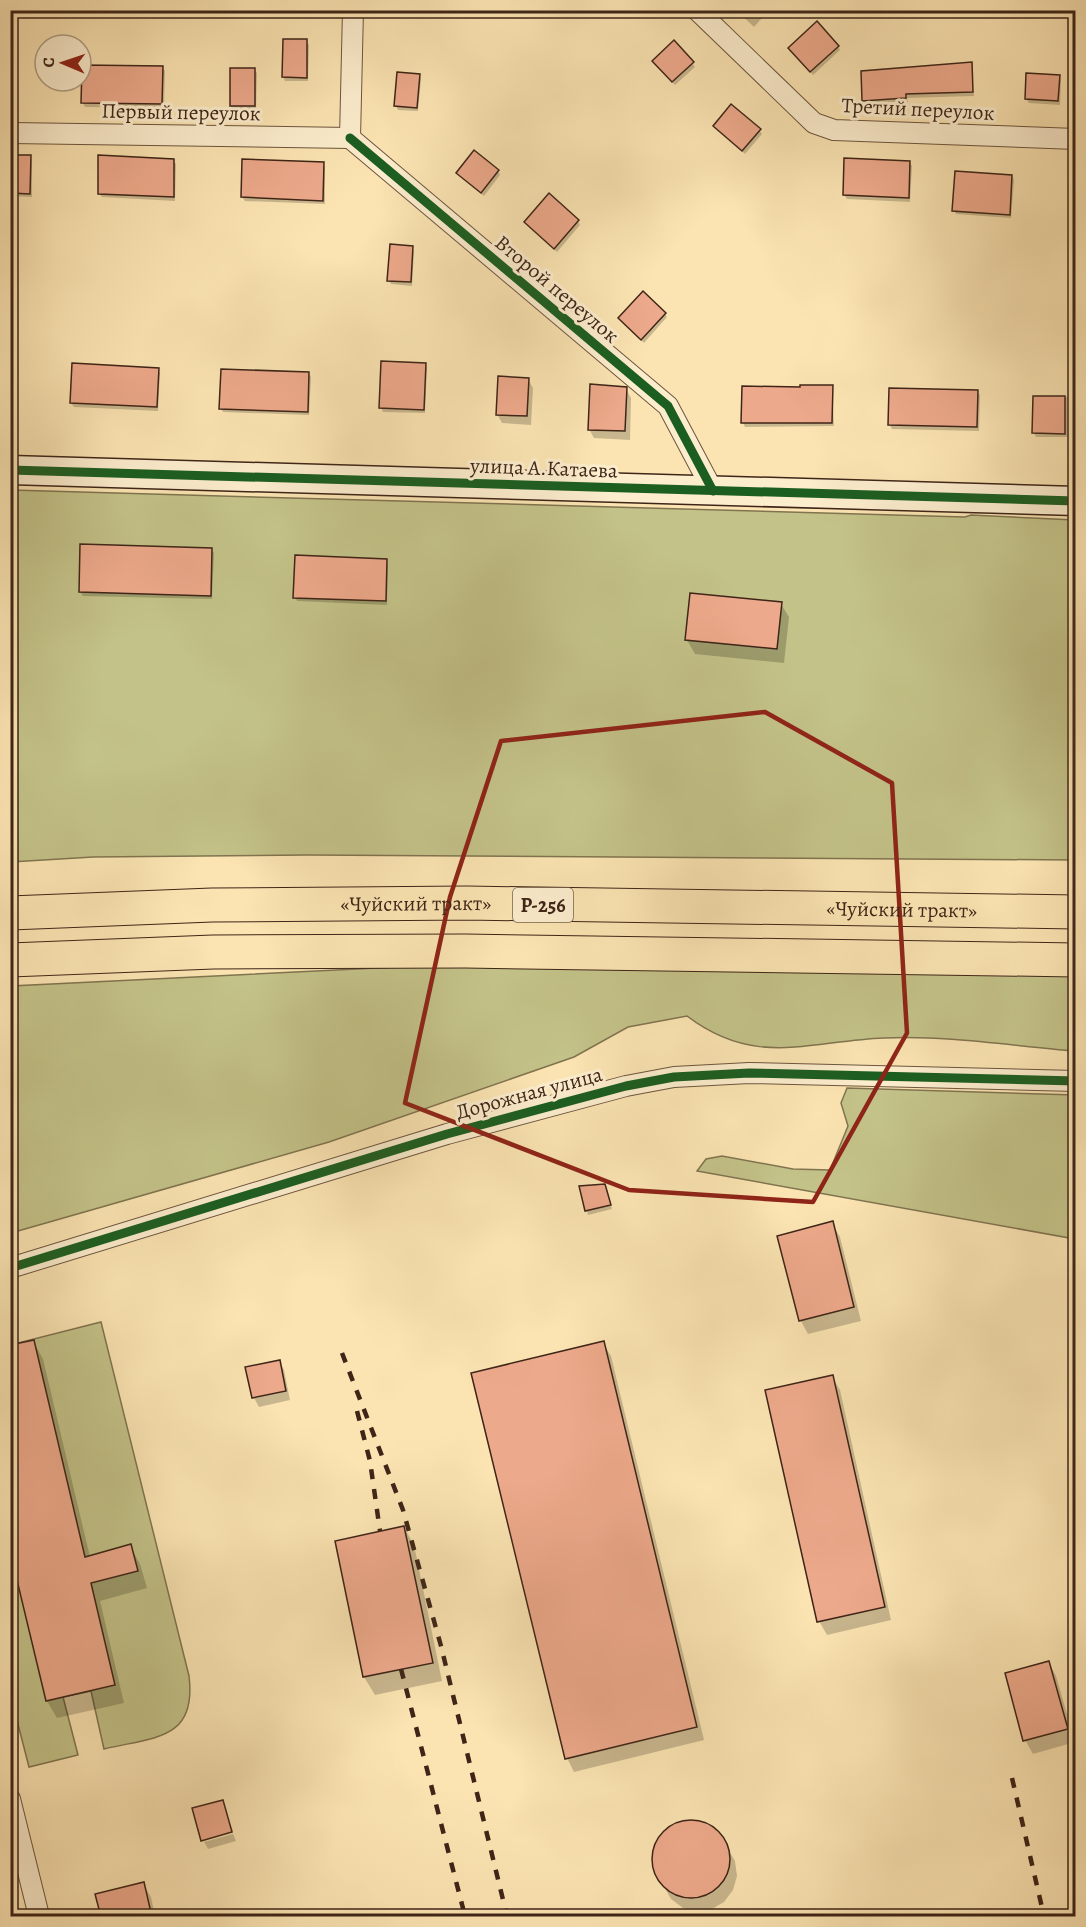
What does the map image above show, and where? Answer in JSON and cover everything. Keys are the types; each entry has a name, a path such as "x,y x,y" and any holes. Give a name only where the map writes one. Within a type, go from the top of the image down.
{"highway":[{"name":"«Чуйский тракт»","path":"10,913 212,905 467,903 1076,912"},
{"name":"Р-256","path":"10,960 213,952 453,951 1076,960"}],"street":[{"path":"350,138 353,10"},
{"name":"Третий переулок","path":"697,10 814,123 834,130 1076,139"},
{"name":"Первый переулок","path":"10,133 350,138"},
{"name":"Второй переулок","path":"350,138 668,406 713,491"},
{"name":"улица А.Катаева","path":"10,470 1076,501"},
{"name":"Дорожная улица","path":"10,1268 447,1134 626,1086 674,1077 749,1073 1076,1081"},
{"path":"10,1799 39,1917"}],"highlighted area":[{"path":"765,712 892,783 907,1033 813,1202 629,1190 405,1103 450,897 501,741"}],"shaded area":[{"path":"11,490 965,517 971,515 1075,520 1075,860 308,855 93,857 11,862"},
{"path":"502,962 1075,972 1075,1051 956,1039 908,1037 783,1048 759,1047 736,1042 712,1032 687,1016 628,1027 574,1057 329,1142 11,1233 11,986"},
{"path":"847,1088 1075,1095 1075,1239 697,1171 706,1159 722,1156 793,1169 830,1170 848,1126 841,1103"},
{"path":"101,1322 189,1676 190,1697 186,1713 179,1724 168,1732 155,1738 104,1749 91,1691 63,1697 78,1755 29,1767 11,1697 10,1345"}],"building":[{"path":"817,21 839,46 810,72 788,48"},
{"path":"283,39 307,39 307,78 282,77"},
{"path":"674,40 694,62 672,82 652,61"},
{"path":"972,62 973,92 906,94 906,98 862,101 861,71"},
{"path":"93,65 163,66 162,104 81,103 81,93 93,93"},
{"path":"230,68 255,68 255,106 230,106"},
{"path":"397,72 420,74 417,108 394,106"},
{"path":"1026,73 1060,75 1058,101 1025,99"},
{"path":"731,104 761,129 742,151 713,126"},
{"path":"474,150 499,170 481,193 456,173"},
{"path":"10,155 31,155 30,194 10,193"},
{"path":"98,155 174,159 174,197 98,194"},
{"path":"844,158 910,161 909,198 843,195"},
{"path":"242,159 324,162 323,201 241,197"},
{"path":"955,171 1012,175 1010,215 952,211"},
{"path":"549,193 579,220 554,249 524,222"},
{"path":"390,244 413,246 411,282 387,281"},
{"path":"643,291 666,313 641,340 618,318"},
{"path":"381,361 426,363 424,410 379,408"},
{"path":"72,363 159,368 157,407 70,403"},
{"path":"221,369 309,372 308,412 219,409"},
{"path":"498,376 529,378 527,416 496,415"},
{"path":"590,384 627,387 625,431 588,430"},
{"path":"800,385 833,385 832,423 741,423 742,386 800,387"},
{"path":"889,388 978,390 977,427 888,425"},
{"path":"1033,396 1065,396 1065,434 1032,433"},
{"path":"80,544 212,548 211,596 79,592"},
{"path":"295,555 387,559 386,601 293,598"},
{"path":"690,593 782,602 777,649 685,640"},
{"path":"605,1184 611,1205 585,1211 579,1186"},
{"path":"833,1221 854,1307 799,1321 777,1236"},
{"path":"34,1340 85,1557 131,1544 138,1571 91,1583 115,1685 46,1701 10,1551 10,1345"},
{"path":"604,1341 697,1727 565,1759 471,1373"},
{"path":"280,1360 286,1391 252,1398 245,1367"},
{"path":"833,1375 885,1607 817,1622 765,1390"},
{"path":"404,1526 433,1663 363,1677 335,1541"},
{"path":"1049,1661 1068,1729 1023,1741 1005,1673"},
{"path":"223,1800 232,1832 201,1841 192,1808"},
{"path":"691,1820 706,1823 723,1837 730,1859 727,1874 713,1891 691,1898 676,1895 659,1881 652,1859 655,1844 669,1827"},
{"path":"144,1882 152,1917 101,1917 95,1894"}],"railway":[{"path":"342,1353 403,1510 441,1646 507,1916"},
{"path":"357,1411 370,1461 380,1531"},
{"path":"401,1669 465,1916"},
{"path":"1012,1778 1044,1916"}],"cycle path":[{"path":"350,138 668,406 713,491"},
{"path":"10,470 1076,501"},
{"path":"10,1268 447,1134 626,1086 674,1077 749,1073 1076,1081"}]}
